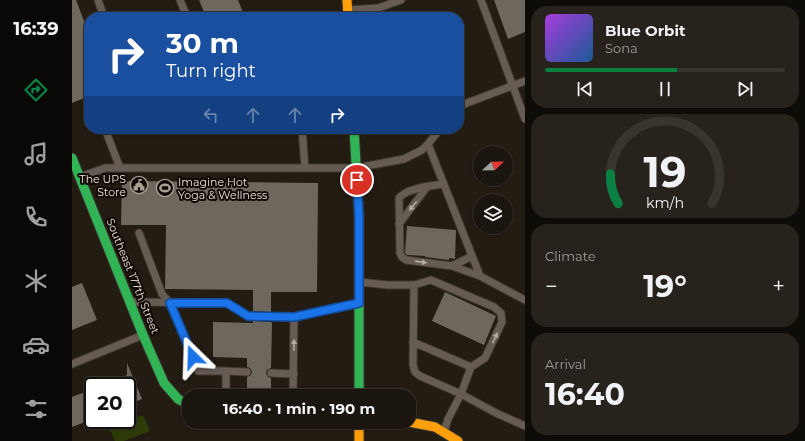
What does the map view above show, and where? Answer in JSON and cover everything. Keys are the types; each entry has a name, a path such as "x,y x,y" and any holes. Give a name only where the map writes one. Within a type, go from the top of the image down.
{"street":[{"path":"354,134 359,216 359,389"},
{"name":"Southeast 177th Street","path":"72,158 76,178 164,383 178,399 182,401"},
{"path":"416,423 435,427 458,441"},
{"path":"358,429 359,441"}],"lane":[{"path":"98,0 102,12"},
{"path":"180,0 185,12"},
{"path":"347,9 378,8 401,0"},
{"path":"481,0 525,119"},
{"path":"464,104 525,81"},
{"path":"107,134 120,168"},
{"path":"302,134 305,168"},
{"path":"76,178 105,168 356,168 404,159 422,150 436,134"},
{"path":"428,144 480,276"},
{"path":"444,184 414,189 402,194 399,198 400,253 402,257 406,260 452,266 480,276 525,300"},
{"path":"399,224 427,188"},
{"path":"139,233 162,294 170,303 198,371 247,372"},
{"path":"452,266 472,256"},
{"path":"359,282 388,286 414,285 430,280 494,307 501,313 502,322 485,358 471,367 461,394 448,419 444,432"},
{"path":"414,285 413,365 415,372 420,376 461,394 496,413 525,426"},
{"path":"130,302 227,303 248,316 294,317 359,303"},
{"path":"293,389 294,317"},
{"path":"72,364 143,335"},
{"path":"413,342 471,367"},
{"path":"226,371 226,389"},
{"path":"271,373 294,374"}],"green space":[{"path":"143,415 150,431 124,441 115,441 109,429 136,429 136,418"}],"building":[{"path":"72,0 76,0 84,21 84,98 72,103"},
{"path":"199,0 238,0 243,12 204,12"},
{"path":"494,0 525,0 525,32 508,39"},
{"path":"122,181 318,183 317,292 271,292 271,312 253,311 253,290 165,289 166,225 121,225"},
{"path":"407,226 456,230 455,259 449,258 449,260 407,255 405,253"},
{"path":"82,283 97,320 72,330 72,287"},
{"path":"445,292 496,316 484,345 432,321"},
{"path":"253,321 272,323 271,368 267,370 266,373 268,377 271,378 271,389 247,389 247,377 251,375 252,372 250,368 247,367 247,358 213,357 213,322 253,323"},
{"path":"127,363 133,377 122,377 127,375"},
{"path":"136,385 142,399 136,401"},
{"path":"84,392 84,422 72,427 72,397"}],"traffic: fast":[{"path":"354,134 359,216 359,389"},
{"path":"72,158 143,335 164,383 178,399 182,401"}],"traffic: slow":[{"path":"347,0 348,12"},
{"path":"416,423 435,427 458,441"},
{"path":"359,429 359,441"}],"place":[{"name":"The UPS Store","path":"139,185"},
{"name":"Imagine Hot Yoga & Wellness","path":"165,188"}],"route":[{"path":"193,357 170,303 227,303 248,316 294,317 359,303 359,216 357,180"}]}
